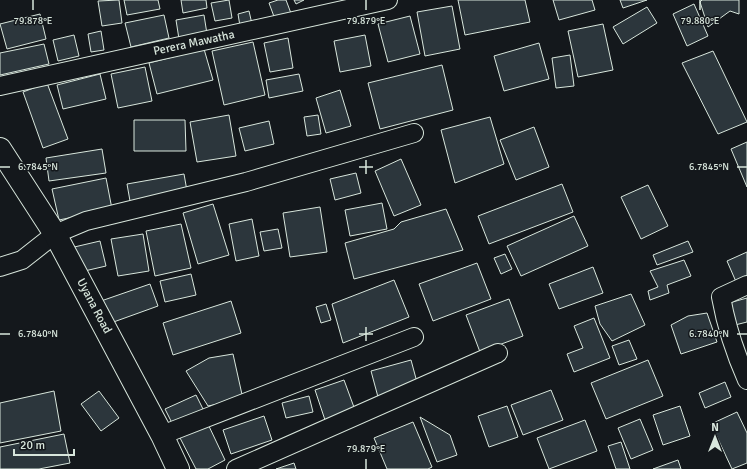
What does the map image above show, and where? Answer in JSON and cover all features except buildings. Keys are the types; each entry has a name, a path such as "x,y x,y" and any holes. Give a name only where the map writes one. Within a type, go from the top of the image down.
{"street":[{"name":"Perera Mawatha","path":"0,86 388,0"},
{"path":"0,267 22,260 55,234 86,221 246,182 414,133"},
{"name":"Uyana Road","path":"0,149 55,234 162,435 178,469"},
{"path":"747,285 721,297 736,351 747,380"},
{"path":"162,435 414,337"},
{"path":"236,469 498,353"}]}
